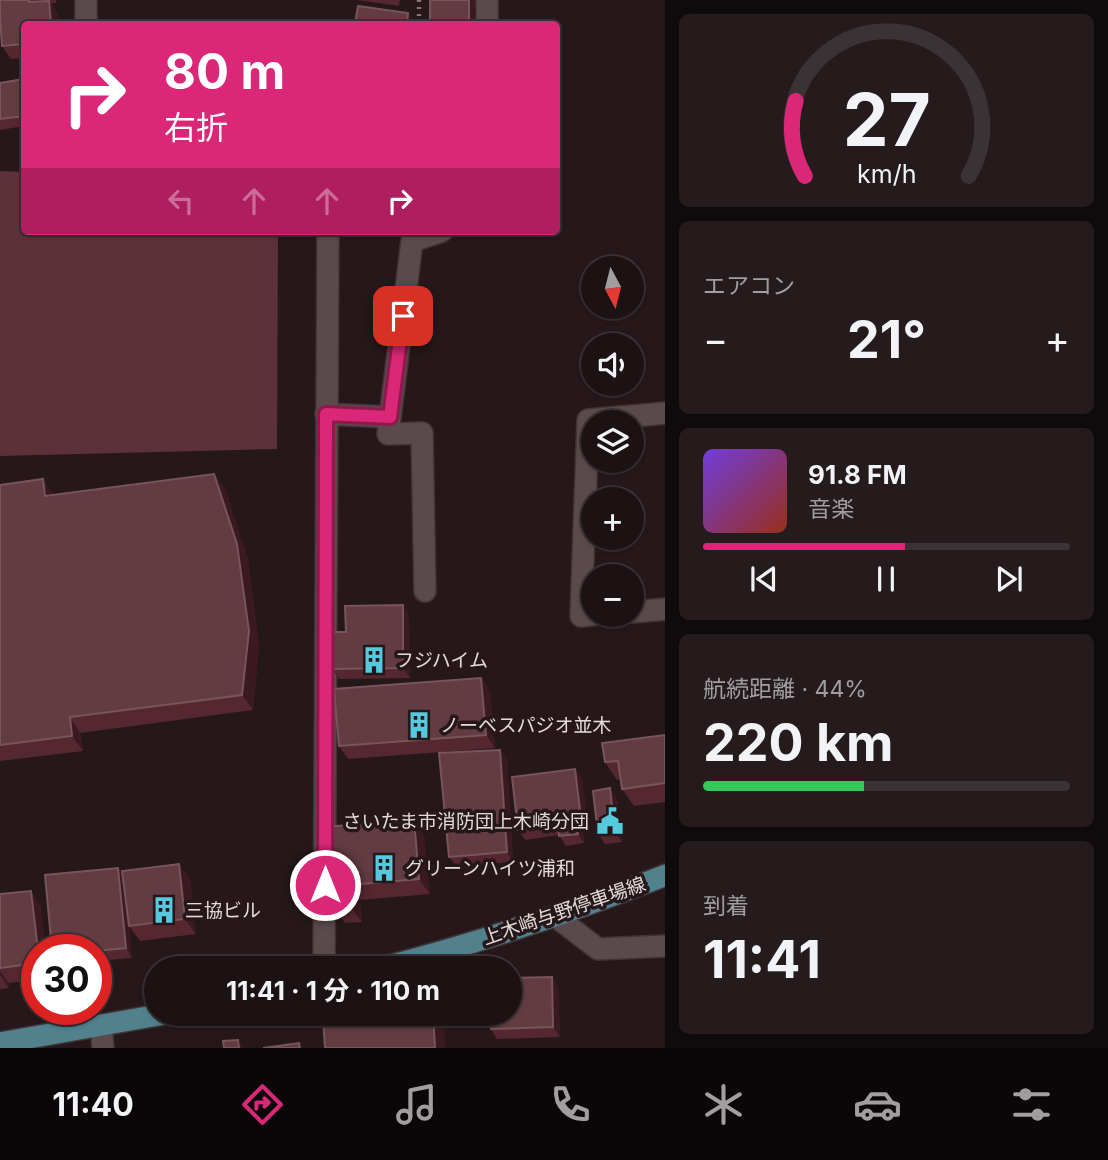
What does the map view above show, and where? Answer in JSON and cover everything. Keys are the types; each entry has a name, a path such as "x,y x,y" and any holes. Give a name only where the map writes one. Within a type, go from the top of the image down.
{"main road":[{"name":"上木崎与野停車場線","path":"428,956 588,905 665,874"},
{"path":"112,1023 144,1018"},
{"path":"0,1043 101,1025"}],"street":[{"path":"86,0 86,21"},
{"path":"487,0 487,21"},
{"path":"324,956 328,235"},
{"path":"425,591 422,433 388,434 412,241 430,235"},
{"path":"583,564 588,419 665,413"},
{"path":"326,414 390,417"},
{"path":"644,611 665,609"},
{"path":"555,916 598,949 665,946"},
{"path":"101,1025 103,1048"}],"path":[{"path":"419,0 419,21"}],"shaded area":[{"path":"0,171 21,172 21,235 278,235 277,449 0,456"}],"building":[{"path":"0,0 49,1 51,21 21,21 21,44 2,46"},
{"path":"430,0 469,0 469,21 430,21"},
{"path":"358,6 408,13 407,21 356,21"},
{"path":"21,80 21,116 0,119 0,83"},
{"path":"214,474 237,544 249,631 242,695 70,717 72,736 0,745 0,485 43,479 45,496"},
{"name":"フジハイム","path":"403,605 403,668 332,669 332,632 346,632 345,606"},
{"name":"ノーベスパジオ並木","path":"481,678 486,735 339,746 334,689"},
{"path":"665,735 665,783 622,789 618,761 605,762 602,743"},
{"path":"500,750 507,852 449,857 439,753"},
{"path":"575,769 580,810 575,811 578,834 559,836 558,825 518,830 512,777"},
{"path":"610,788 615,832 598,834 593,791"},
{"name":"グリーンハイツ浦和","path":"414,819 419,879 349,885 351,907 335,908 327,827"},
{"path":"179,864 185,919 129,926 122,871"},
{"path":"118,868 126,948 112,949 112,934 51,934 45,875"},
{"path":"31,891 36,934 21,934 21,965 0,968 0,894"},
{"path":"552,977 553,1027 491,1029 491,1026 522,1026 522,978"},
{"path":"324,1026 434,1026 435,1048 325,1048"},
{"path":"238,1040 239,1048 224,1048 223,1041"},
{"path":"299,1043 300,1048 263,1048"}],"place":[{"name":"フジハイム","path":"374,660"},
{"name":"ノーベスパジオ並木","path":"419,725"},
{"name":"さいたま市消防団上木崎分団","path":"610,821"},
{"name":"グリーンハイツ浦和","path":"384,868"},
{"name":"三協ビル","path":"164,910"}],"route":[{"path":"325,885 326,414 390,417 403,316"}]}
